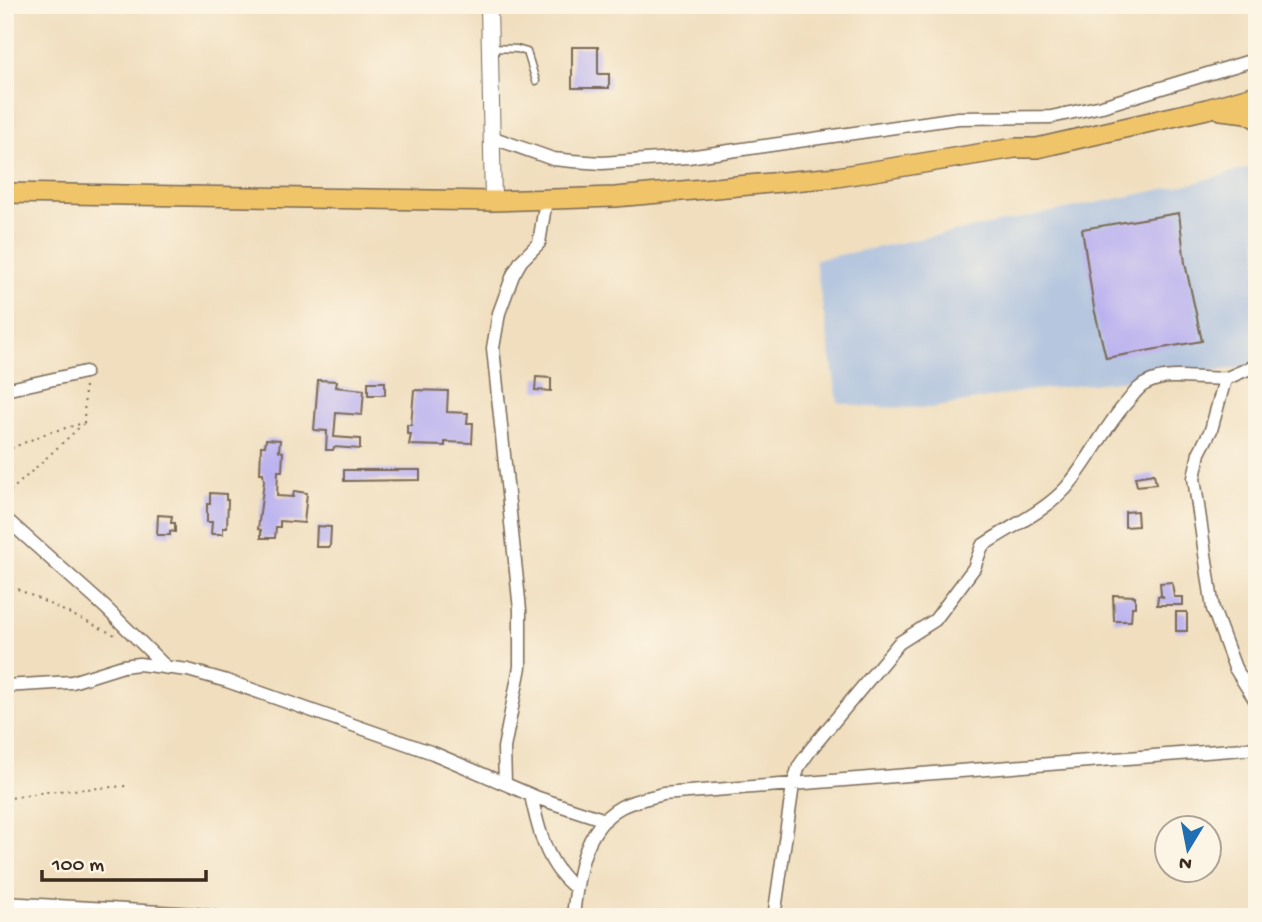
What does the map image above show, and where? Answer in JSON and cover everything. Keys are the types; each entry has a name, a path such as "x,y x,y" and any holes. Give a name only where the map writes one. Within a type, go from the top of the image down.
{"main road":[{"path":"5,193 493,201 615,197 779,184 1015,148 1037,148 1207,109 1256,92"},
{"path":"1015,148 1028,141 1256,92"},
{"path":"1207,109 1236,110 1257,118"}],"street":[{"path":"489,5 493,201"},
{"path":"491,137 553,159 573,161 602,163 698,156 958,118 1051,117 1102,106 1257,59"},
{"path":"505,783 504,748 520,667 520,610 493,348 499,313 513,275 521,261 539,243 546,200"},
{"path":"775,917 793,785 799,766 890,653 911,634 934,620 974,568 982,546 1010,531 1057,497 1116,414 1142,386 1150,381 1175,377 1209,380 1227,378 1257,365"},
{"path":"5,390 85,372"},
{"path":"1227,378 1222,387 1211,430 1199,453 1194,478 1213,609 1235,668 1257,703"},
{"path":"5,518 106,608 167,668"},
{"path":"5,686 72,682 131,665 188,670 433,753 531,795 605,820"},
{"path":"573,917 576,888 595,830 621,807 663,794 1257,748"},
{"path":"531,795 541,838 562,877 576,888"},
{"path":"5,902 214,917"}],"lane":[{"path":"490,48 527,52 536,81"}],"path":[{"path":"5,496 84,424 85,372"},
{"path":"5,452 47,433 84,424"},
{"path":"5,583 116,635"},
{"path":"5,800 45,792 126,786"}],"shaded area":[{"path":"1257,165 1257,366 1026,391 932,408 865,407 838,402 815,260 1194,183"}],"building":[{"path":"572,47 598,47 598,74 609,74 609,88 572,88"},
{"path":"1179,213 1185,263 1202,341 1106,358 1094,308 1082,229"},
{"path":"536,377 551,378 551,391 535,390"},
{"path":"318,380 337,381 336,387 364,390 362,415 336,413 334,437 360,439 360,449 334,447 333,450 326,450 327,431 314,430"},
{"path":"368,382 385,382 385,395 368,395"},
{"path":"414,390 448,391 447,412 468,413 467,423 473,423 472,443 445,442 445,446 409,445 411,434 407,434 407,425 411,425"},
{"path":"266,439 280,440 279,451 283,452 282,471 278,471 277,496 293,497 294,491 307,493 304,523 280,521 280,527 276,527 275,538 261,538 261,530 258,529 264,481 263,473 260,473 261,446 265,446"},
{"path":"344,470 420,470 420,480 344,481"},
{"path":"1154,474 1156,484 1137,486 1135,477"},
{"path":"210,493 226,494 228,500 227,528 223,528 223,534 211,534 212,522 207,522"},
{"path":"1137,511 1138,526 1125,527 1125,512"},
{"path":"158,515 172,516 171,523 175,523 175,532 170,531 170,535 157,535"},
{"path":"317,526 331,527 330,547 316,547"},
{"path":"1172,582 1174,597 1183,597 1183,605 1157,605 1158,596 1164,597 1161,595 1160,583"},
{"path":"1113,595 1135,596 1131,621 1114,621"},
{"path":"1176,612 1187,612 1187,631 1176,631"}]}
